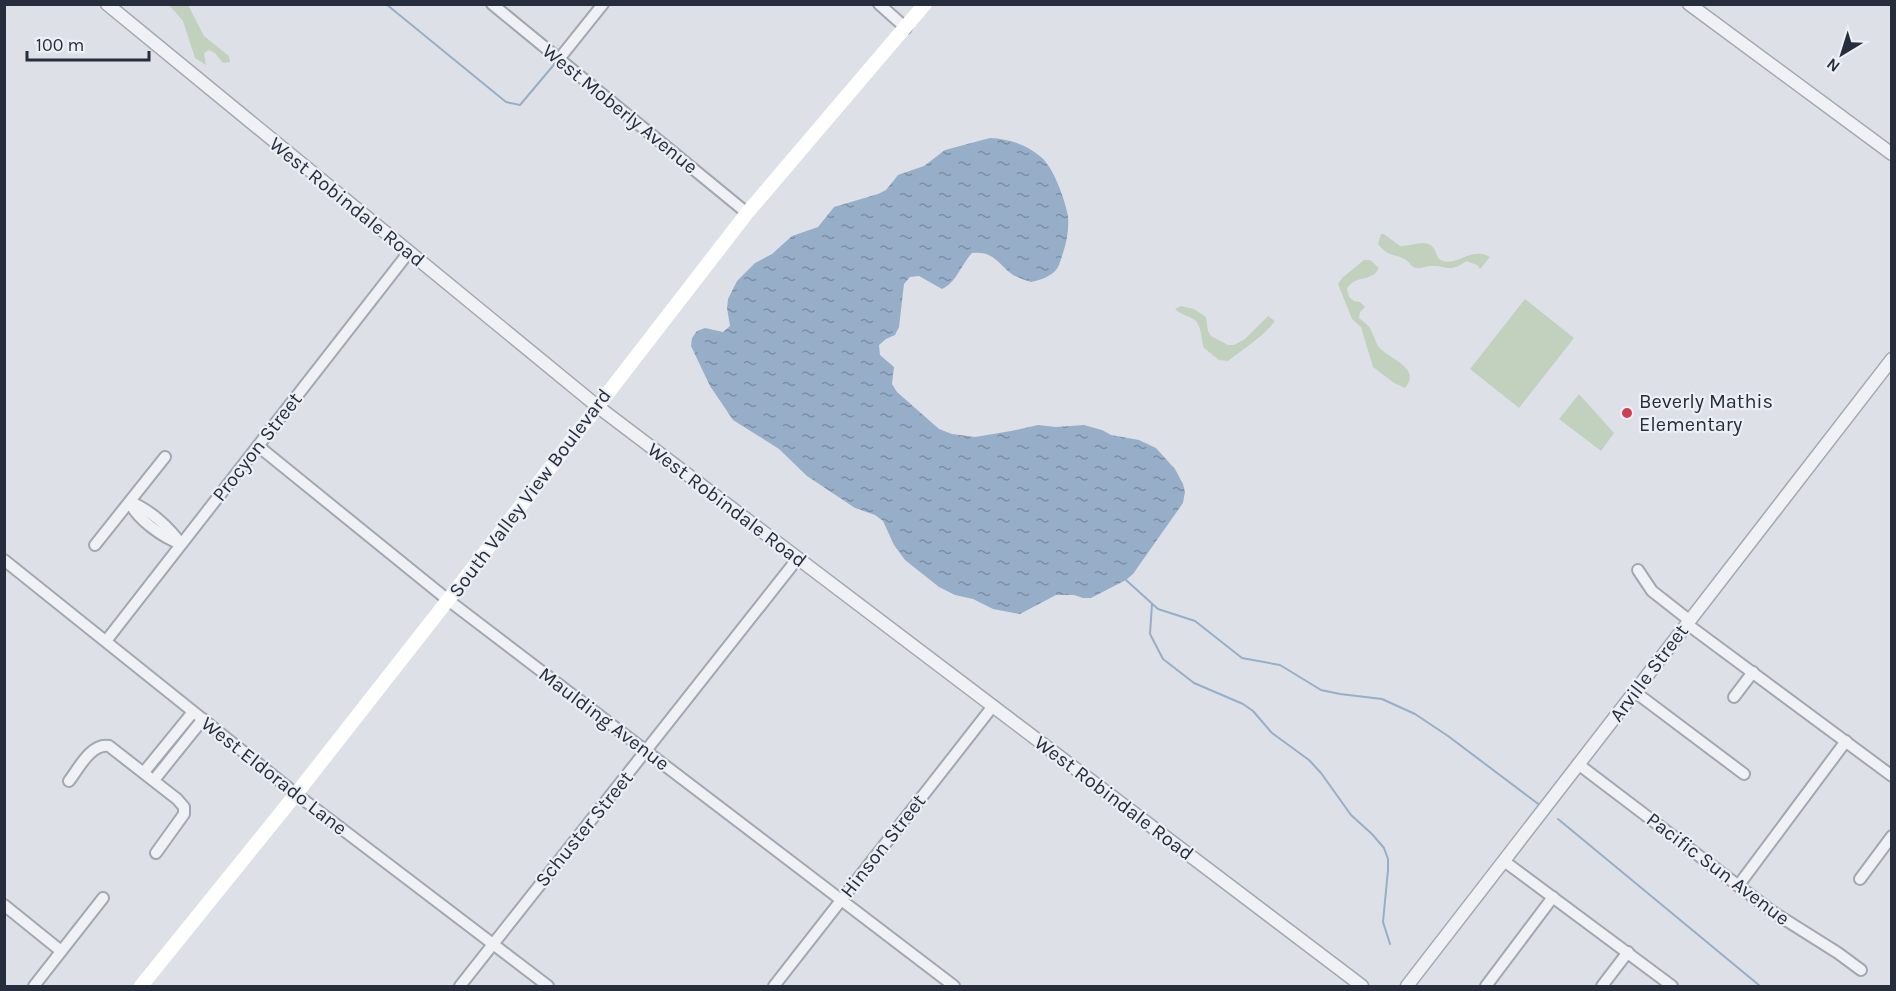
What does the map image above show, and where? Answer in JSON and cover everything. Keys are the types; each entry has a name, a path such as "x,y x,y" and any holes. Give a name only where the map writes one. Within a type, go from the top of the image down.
{"main road":[{"name":"South Valley View Boulevard","path":"141,986 296,794 747,213 925,4"}],"street":[{"name":"West Robindale Road","path":"107,4 597,406 1362,987"},
{"name":"West Moberly Avenue","path":"492,4 747,213"},
{"path":"559,59 603,4"},
{"path":"879,4 906,28"},
{"path":"1689,4 1892,154"},
{"name":"Procyon Street","path":"106,641 409,252"},
{"name":"Arville Street","path":"1407,987 1892,359"},
{"name":"Maulding Avenue","path":"258,446 448,600 954,987"},
{"path":"95,545 165,457"},
{"path":"130,502 133,511 168,539 181,544"},
{"name":"Schuster Street","path":"460,987 798,558"},
{"name":"West Eldorado Lane","path":"4,560 296,794 548,987"},
{"path":"1638,570 1652,591 1688,622 1892,776"},
{"path":"1734,698 1753,672"},
{"path":"1635,692 1744,774"},
{"name":"Hinson Street","path":"774,987 993,706"},
{"path":"144,772 193,712"},
{"path":"154,780 203,720"},
{"path":"1738,886 1846,741"},
{"path":"69,781 94,749 103,745 114,749 177,799 184,807 181,820 156,853"},
{"name":"Pacific Sun Avenue","path":"1578,764 1773,912 1838,952 1861,970"},
{"path":"1860,879 1890,842"},
{"path":"1504,861 1672,987"},
{"path":"1486,987 1553,897"},
{"path":"34,987 103,898"},
{"path":"4,905 61,951"},
{"path":"1602,987 1628,952"}],"green space":[{"path":"169,5 188,5 204,36 229,56 230,62 223,63 215,53 209,50 204,53 206,65 195,58 183,21"},
{"path":"1381,234 1400,246 1428,244 1432,246 1438,258 1444,261 1450,262 1476,254 1490,257 1480,269 1477,265 1466,261 1452,268 1431,266 1417,268 1382,248 1378,244"},
{"path":"1364,260 1370,260 1379,268 1372,276 1350,284 1347,289 1349,297 1365,307 1360,312 1359,318 1370,328 1378,346 1407,369 1410,375 1405,388 1394,383 1373,367 1361,327 1352,319 1338,284"},
{"path":"1525,299 1574,338 1519,408 1470,369"},
{"path":"1181,306 1194,309 1206,317 1211,336 1228,345 1234,345 1245,339 1268,316 1275,321 1259,338 1228,361 1219,360 1204,348 1200,328 1196,321 1175,309"},
{"path":"1579,394 1614,433 1601,451 1559,419"}],"water":[{"path":"990,138 1011,141 1035,152 1046,162 1054,176 1062,193 1068,216 1067,239 1059,264 1051,275 1031,282 1013,275 990,256 972,253 955,278 942,289 919,276 910,277 904,284 899,327 895,335 879,345 880,355 894,367 892,384 897,392 939,429 952,434 975,437 1038,425 1056,427 1084,425 1111,435 1139,440 1156,448 1175,469 1185,492 1183,503 1133,574 1126,580 1091,598 1056,595 1020,614 993,609 939,587 905,560 894,545 883,521 875,515 855,508 807,476 779,449 733,420 710,386 691,346 692,338 697,331 705,328 723,332 730,326 728,299 737,281 755,263 772,254 792,236 818,227 834,207 886,190 898,175 924,166 945,150"}],"waterway":[{"path":"386,4 506,102 520,105 557,61"},
{"path":"1126,580 1158,609 1195,621 1242,658 1280,665 1321,690 1382,699 1415,714 1541,806"},
{"path":"1152,604 1150,634 1163,659 1194,683 1243,704 1253,711 1272,733 1309,760 1351,815 1384,848 1388,859 1388,870 1383,922 1390,944"},
{"path":"1558,819 1760,986"}],"place":[{"name":"Beverly Mathis Elementary","path":"1627,413"}]}
